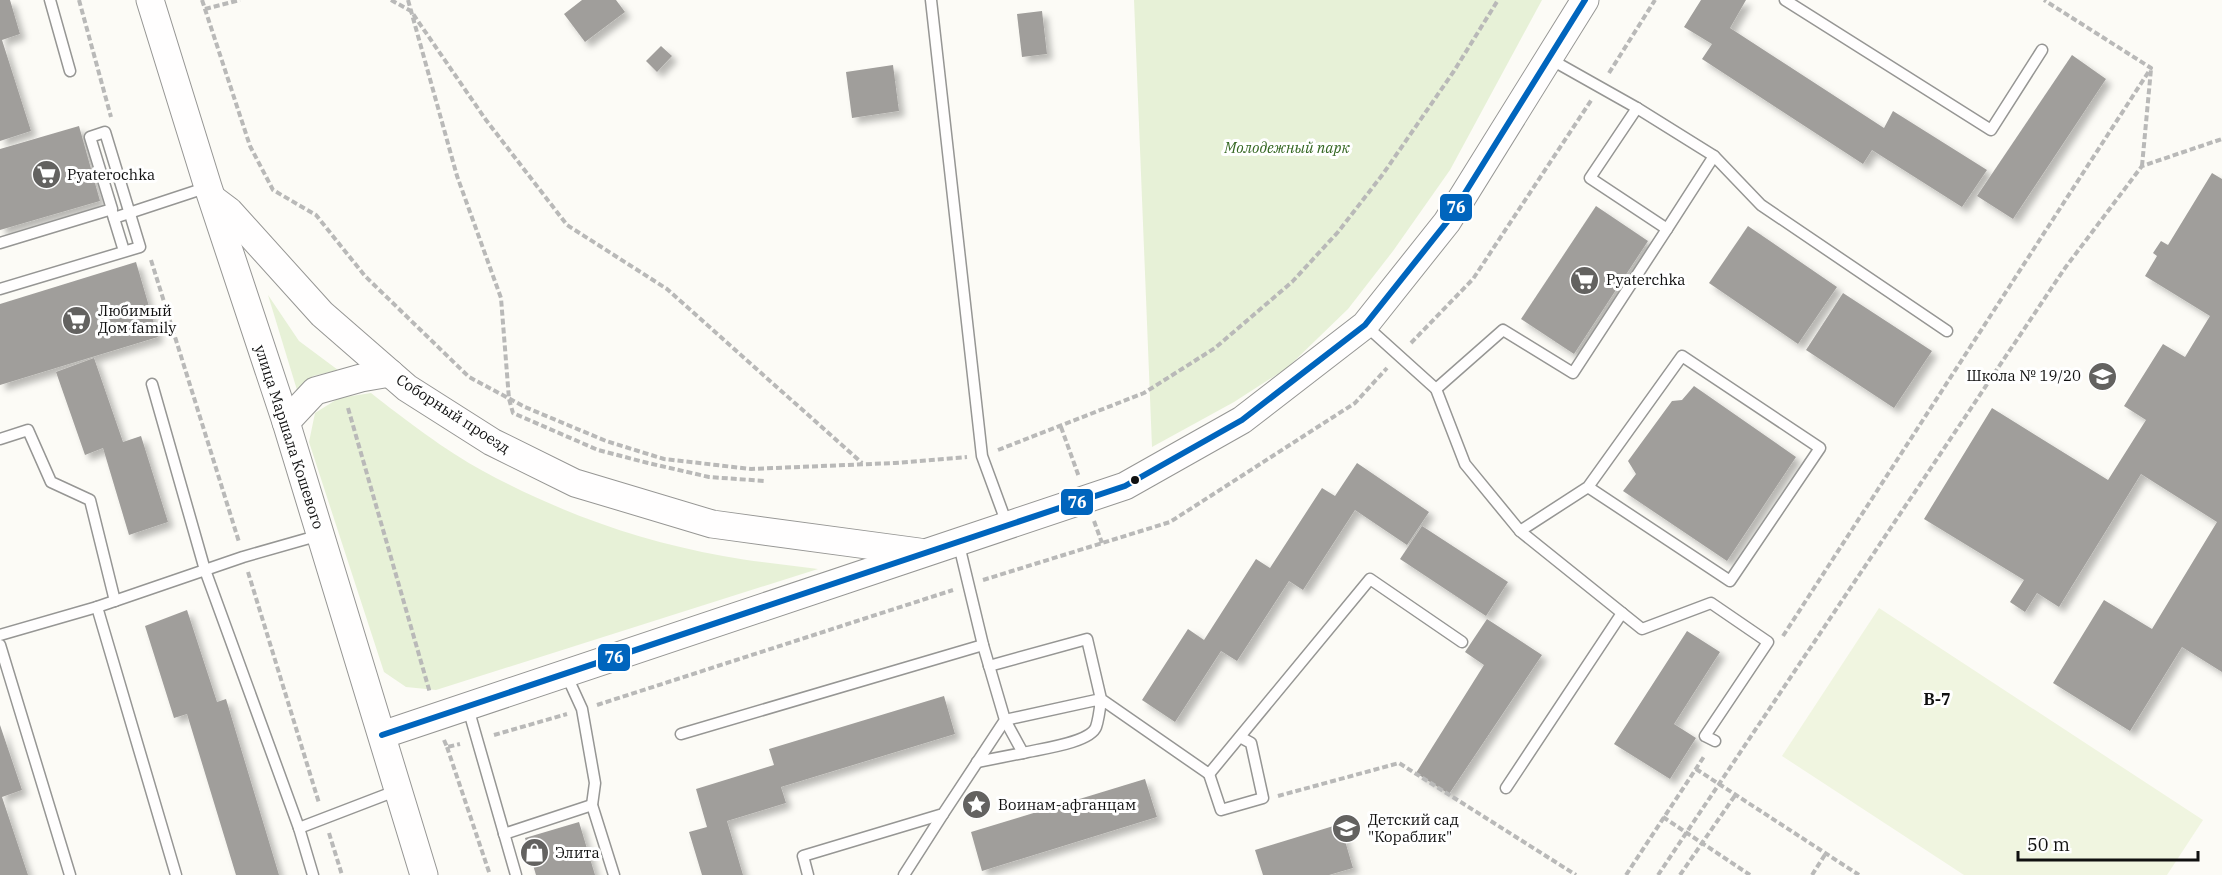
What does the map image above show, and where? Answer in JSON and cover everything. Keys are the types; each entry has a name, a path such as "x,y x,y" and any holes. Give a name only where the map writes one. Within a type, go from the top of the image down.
{"street":[{"name":"улица Маршала Кошевого","path":"150,0 289,419 320,535 385,730 398,790 424,875"},
{"path":"162,0 216,199"},
{"path":"385,730 916,552 1121,480 1237,414 1362,317 1436,220 1542,54 1573,0"},
{"path":"1006,521 1125,486 1242,420 1365,325 1446,222 1585,0"},
{"name":"Соборный проезд","path":"216,199 322,314 407,388 492,442 574,483 712,524 916,552"},
{"path":"390,373 361,378 315,391 289,419 385,730 435,875"}],"lane":[{"path":"50,0 70,71"},
{"path":"931,0 982,456 1006,521"},
{"path":"1785,0 1991,130 2042,50"},
{"path":"1550,59 1637,108 1714,156 1761,205 1947,331"},
{"path":"1637,108 1590,178 1667,230"},
{"path":"0,289 140,247 105,132 90,137 124,251"},
{"path":"1436,389 1503,330 1573,373 1714,156"},
{"path":"0,243 113,213 130,213 216,199"},
{"path":"1365,325 1436,389 1465,464 1520,531 1642,629 1711,603 1768,642 1705,736 1714,741"},
{"path":"1520,531 1588,487 1682,356 1820,448 1730,580 1588,487"},
{"path":"152,384 206,570 299,828 313,875"},
{"path":"0,439 28,430 51,482 90,500 115,601"},
{"path":"0,635 97,607 320,535"},
{"path":"957,538 983,645 1005,720 1023,753"},
{"path":"1209,774 1370,579 1462,642"},
{"path":"97,607 176,875"},
{"path":"1506,788 1622,613"},
{"path":"977,762 1081,740 1096,728 1101,699 1088,639 989,666"},
{"path":"0,645 70,875"},
{"path":"681,734 983,645"},
{"path":"564,670 582,710 595,783 592,805 614,875"},
{"path":"904,875 1005,720 1101,699 1209,774 1221,810 1263,798 1251,743 1240,736"},
{"path":"467,703 516,875"},
{"path":"299,828 398,790"},
{"path":"504,834 592,805"},
{"path":"808,875 803,856 943,814"}],"path":[{"path":"79,0 112,122"},
{"path":"202,0 250,146 273,190 316,215 365,276 469,377 509,399 606,441 664,459 751,469 982,456 1144,393 1215,348 1285,289 1338,232 1383,174 1454,71 1498,0"},
{"path":"205,9 240,0"},
{"path":"391,0 411,11 486,120 567,225 667,289 863,464"},
{"path":"408,0 457,176 501,297 509,399 513,413 598,450 709,477 765,481"},
{"path":"2044,0 2151,68"},
{"path":"1658,875 2065,268 2142,166 2151,68"},
{"path":"1780,641 2151,68"},
{"path":"2142,166 2222,139"},
{"path":"150,255 342,875"},
{"path":"1626,875 1714,741"},
{"path":"447,747 490,875"},
{"path":"1263,798 1399,763 1576,875"},
{"path":"1696,769 1859,875"},
{"path":"1680,875 1736,794"},
{"path":"1663,817 1750,875"},
{"path":"1812,875 1826,853"}],"green space":[{"name":"Молодежный парк","path":"1134,0 1542,0 1450,170 1393,251 1348,309 1287,368 1234,402 1152,447"},
{"path":"268,295 299,341 338,370 313,376 297,390"},
{"path":"371,393 425,434 469,463 511,486 570,512 630,533 692,550 818,569 436,690 406,687 384,672 309,442 315,413 339,398"},
{"path":"1879,608 2203,820 2167,875 1964,875 1782,756"}],"building":[{"path":"0,0 10,0 20,34 2,40 31,131 0,141"},
{"path":"582,0 616,0 625,12 585,42 564,14"},
{"path":"1701,0 1746,0 1730,28 1884,128 1893,111 1987,170 1962,207 1872,150 1863,164 1702,59 1712,44 1684,27"},
{"path":"1042,11 1047,54 1022,57 1017,14"},
{"path":"661,46 672,56 657,72 646,61"},
{"path":"2072,55 2106,79 2013,219 1977,196"},
{"path":"893,65 899,111 852,118 846,72"},
{"name":"Pyaterochka","path":"79,126 100,201 0,230 0,149"},
{"path":"2212,173 2222,179 2222,672 2182,647 2130,731 2053,683 2104,600 2152,629 2217,522 2141,474 2059,607 2037,593 2025,612 2010,602 2024,580 1924,519 1992,408 2108,480 2146,420 2124,406 2163,344 2185,357 2210,316 2145,276 2157,256 2153,253 2161,241 2168,245"},
{"name":"Pyaterchka","path":"1596,206 1648,241 1574,354 1521,319"},
{"path":"1748,226 1837,287 1798,344 1709,283"},
{"name":"Любимый Дом family","path":"136,262 158,337 0,385 0,304"},
{"path":"1843,293 1932,351 1894,408 1806,350"},
{"path":"94,358 123,442 141,436 168,522 129,535 103,448 85,455 56,372"},
{"path":"1694,386 1796,457 1727,561 1623,491 1636,474 1628,461 1672,401 1682,400"},
{"path":"1357,463 1429,512 1407,545 1355,510 1303,590 1289,581 1237,661 1221,651 1175,722 1142,700 1188,629 1204,640 1256,559 1270,568 1322,488 1335,496"},
{"path":"1422,526 1508,582 1486,616 1400,559"},
{"path":"187,610 217,702 226,699 279,875 236,875 187,714 174,718 145,626"},
{"path":"1487,619 1542,655 1449,794 1416,773 1484,665 1465,652"},
{"path":"1687,631 1720,652 1674,724 1696,738 1670,779 1614,744"},
{"path":"944,696 955,734 781,787 786,803 727,821 743,875 702,875 689,832 707,827 696,789 774,765 769,749"},
{"path":"0,725 22,790 2,797 28,875 0,875"},
{"path":"1145,779 1157,817 982,871 971,832"},
{"path":"579,822 595,875 536,875 525,838"},
{"path":"1340,824 1353,868 1329,875 1263,875 1255,850"}],"transit line":[{"name":"76","path":"382,735 1125,486 1242,420 1365,325 1447,222 1585,0"}],"place":[{"name":"Pyaterochka","path":"46,175"},
{"name":"Pyaterchka","path":"1585,280"},
{"name":"Любимый Дом family","path":"77,320"},
{"name":"Школа № 19/20","path":"2102,376"},
{"name":"Воинам-афганцам","path":"977,805"},
{"name":"Детский сад \"Кораблик\"","path":"1347,829"},
{"name":"Элита","path":"534,853"}],"district":[{"name":"В-7","path":"1937,699"}]}
